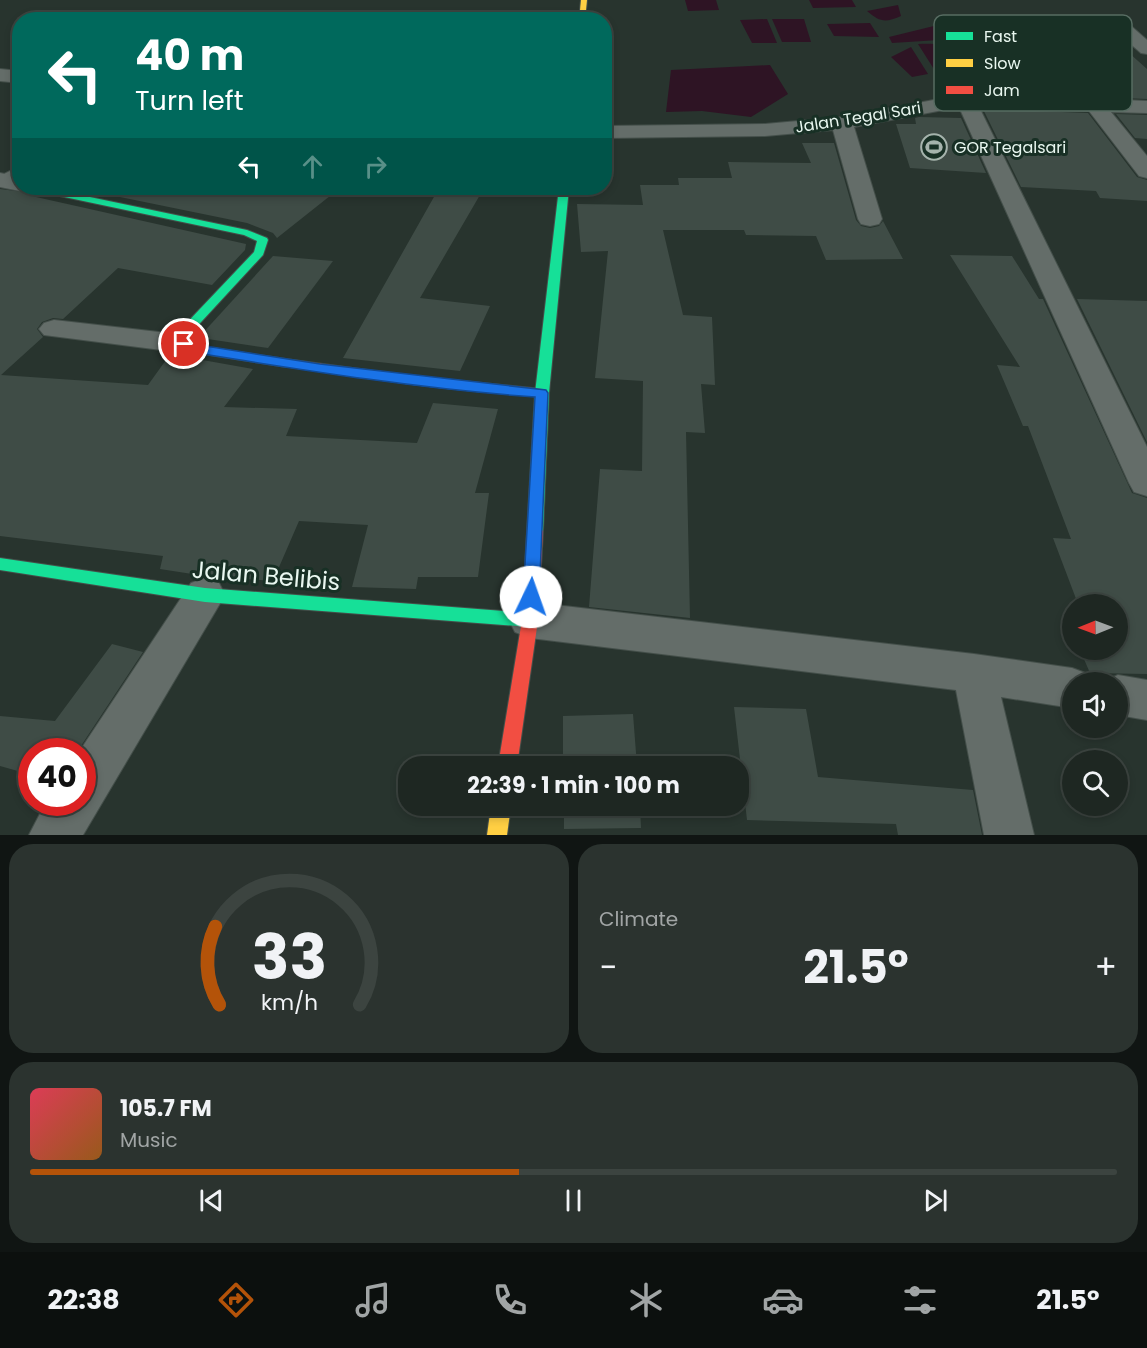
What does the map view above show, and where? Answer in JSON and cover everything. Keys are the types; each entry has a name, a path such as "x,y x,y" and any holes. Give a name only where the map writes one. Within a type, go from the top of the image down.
{"street":[{"path":"1132,36 1147,49"},
{"name":"Jalan Tegal Sari","path":"612,132 765,130 842,123 934,106"},
{"name":"Jalan Tegal Sari","path":"1132,106 1147,107"},
{"path":"971,111 1147,483"},
{"path":"1099,111 1147,171"},
{"path":"842,123 870,219"},
{"path":"69,195 248,233 263,240 260,253 184,333 184,344"},
{"path":"509,756 530,620 542,393 563,195"},
{"path":"54,329 184,344 196,349 320,368 488,389 542,393"},
{"name":"Jalan Belibis","path":"0,564 205,595 530,620"},
{"path":"96,768 205,595"},
{"path":"530,620 974,673 1062,686"},
{"path":"974,673 1010,835"},
{"path":"1128,697 1147,700"},
{"path":"54,835 66,816"},
{"path":"496,835 499,816"}],"shaded area":[{"path":"685,0 716,0 719,10 688,11"},
{"path":"809,0 852,0 856,7 813,8"},
{"path":"898,5 901,16 891,20 879,19 867,11"},
{"path":"767,19 777,43 752,43 740,20"},
{"path":"772,19 804,19 811,42 782,42"},
{"path":"870,23 879,37 834,36 827,24"},
{"path":"934,26 934,40 892,43 889,37"},
{"path":"918,44 934,44 934,69"},
{"path":"911,47 928,74 912,77 891,57"},
{"path":"770,65 788,94 751,117 702,111 666,112 671,70"}],"building":[{"path":"1132,56 1147,69 1147,99 1132,98"},
{"path":"984,111 1088,113 1137,177 1147,180 1147,201 1100,198 1096,191 1021,187"},
{"path":"1116,114 1147,115 1147,139 1135,138"},
{"path":"915,118 961,118 986,173 910,168 896,124 916,124"},
{"path":"802,143 834,143 856,220 861,226 870,228 879,226 883,221 903,259 826,260 816,236 746,235 744,230 663,230 683,315 712,317 715,385 701,384 705,433 686,432 690,618 589,607 600,469 642,471 643,381 595,378 608,251 581,252 577,204 643,205 640,185 679,185 678,178 732,178 728,162 811,163"},
{"path":"0,189 12,190 12,195 31,195 246,244 245,250 212,285 118,268 63,319 53,318 42,322 37,329 43,337 1,375 148,385 166,360 175,360 180,356 253,369 224,407 297,409 286,436 417,443 433,403 498,409 475,493 489,493 478,577 418,577 416,589 352,587 368,525 299,521 273,581 205,576 160,569 163,556 0,536"},
{"path":"110,195 331,195 277,238 273,233 247,223"},
{"path":"435,195 480,195 420,298 490,306 460,371 343,358"},
{"path":"950,255 1012,256 1039,299 1043,299 1132,493 1147,498 1147,674 1090,672 1084,660 1128,660 1128,594 1074,594 1053,538 1071,539 1028,426 1023,426 997,365 1020,367"},
{"path":"273,256 333,261 268,348 201,338 201,335"},
{"path":"1077,299 1147,301 1147,442"},
{"path":"112,644 143,652 86,738 18,738 18,771 0,766 0,716 55,721"},
{"path":"734,707 806,709 818,777 973,790 982,835 898,835 896,824 747,820 747,816 749,816 749,756 740,756"},
{"path":"633,714 636,756 563,756 563,716"},
{"path":"564,816 640,816 641,828 564,829"}],"traffic: fast":[{"path":"69,195 247,233 263,240 259,253 184,333 185,344 196,349 286,363"},
{"path":"535,531 542,393 563,195"},
{"path":"0,564 205,595 530,620"}],"traffic: slow":[{"path":"583,12 584,0"},
{"path":"497,835 500,816"}],"traffic: jam":[{"path":"286,363 412,380 542,393"},
{"path":"509,756 530,620 535,531"}],"place":[{"name":"GOR Tegalsari","path":"934,147"}],"route":[{"path":"184,344 196,349 320,368 488,389 542,393 531,597"}]}
